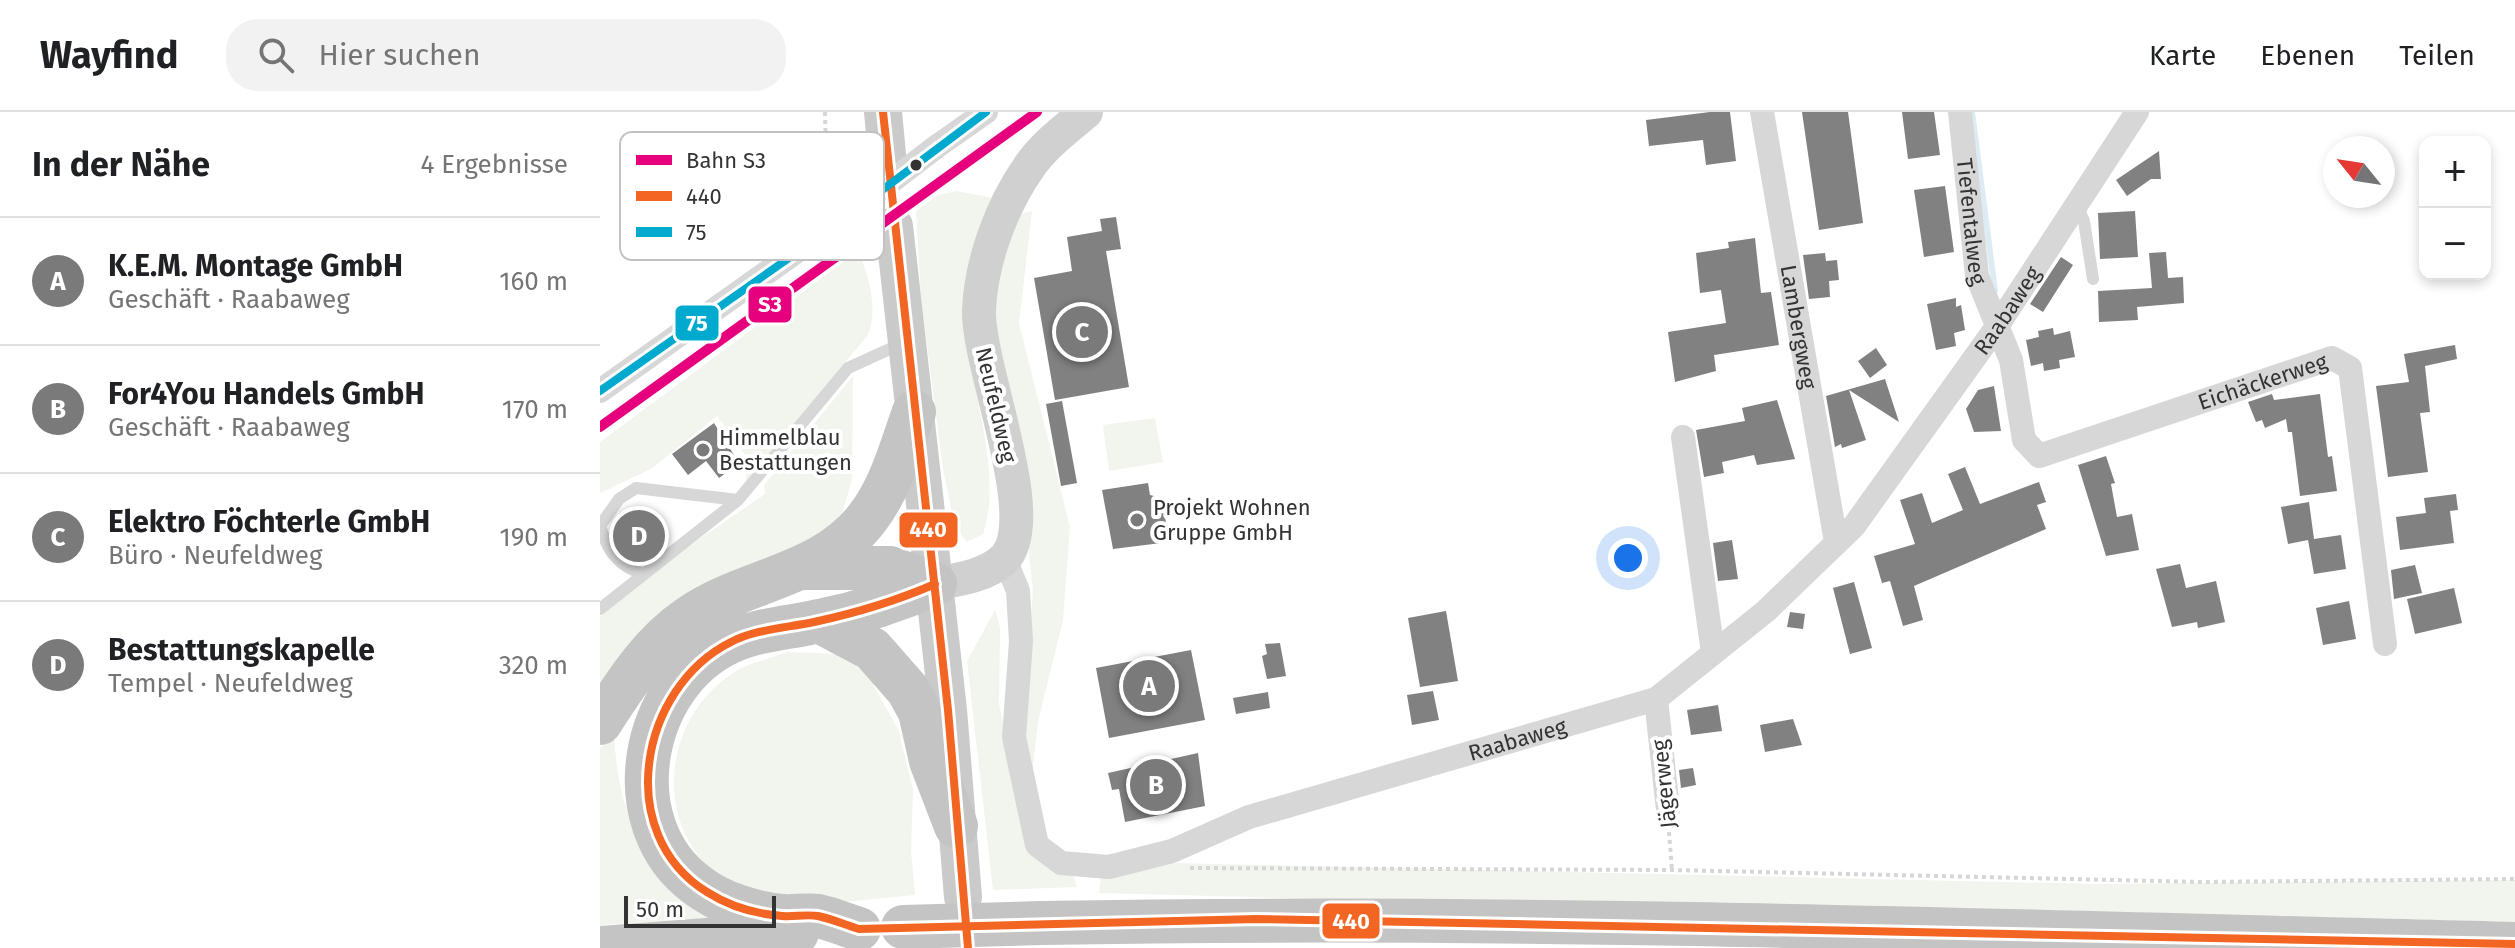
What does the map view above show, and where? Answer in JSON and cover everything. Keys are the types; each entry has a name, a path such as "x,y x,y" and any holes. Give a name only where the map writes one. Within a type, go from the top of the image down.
{"highway":[{"path":"600,723 658,642 691,616 733,594 805,568 866,520 888,486 914,412"},
{"path":"805,568 890,568 935,584"},
{"path":"859,929 816,916 781,916 747,909 696,885 671,860 654,831 647,798 652,733 666,702 682,681 702,660 729,642 755,633 895,602 935,584"},
{"path":"819,621 872,649 908,690 920,712 931,761 956,826"},
{"path":"600,948 903,927 1257,919 1634,924 2515,944"}],"main road":[{"path":"883,112 935,584 963,897"}],"street":[{"path":"884,188 986,112"},
{"name":"Neufeldweg","path":"1005,559 1015,530 1016,488 983,357 979,309 983,282 993,239 1029,167 1086,112"},
{"name":"Lambergweg","path":"1762,112 1836,542"},
{"name":"Tiefentalweg","path":"1960,112 1977,276 1996,328"},
{"name":"Raabaweg","path":"1005,559 1018,591 1021,641 1014,737 1037,845 1061,863 1109,867 1163,853 1249,817 1656,699 1766,611 1854,526 1996,328 2137,112"},
{"path":"600,391 786,260"},
{"name":"Eichäckerweg","path":"1996,328 2011,360 2024,440 2039,456 2332,358 2350,368 2385,644"},
{"path":"1683,437 1713,653"},
{"path":"935,584 963,578 1005,559"},
{"name":"Jägerweg","path":"1656,699 1668,810"}],"lane":[{"path":"2077,206 2084,221 2093,279"},
{"path":"600,609 738,500 848,368 906,342"},
{"path":"644,574 618,562 607,546 600,526 619,499 636,488 738,500"}],"path":[{"path":"825,112 826,132"},
{"name":"Jägerweg","path":"1668,810 1672,870"},
{"path":"1163,853 1180,868 1672,870 2201,882 2515,879"}],"shaded area":[{"path":"957,191 993,198 970,324 972,363 990,487 983,534 967,542 955,527 943,469 921,298 916,211 938,195"},
{"path":"1032,211 1019,323 1070,527 1063,620 1038,722 1031,783 1015,730 1029,650 1033,589 1026,526 986,325 1015,215"},
{"path":"846,260 862,260 872,305 871,327 867,336 746,481 746,456 717,416 651,469 600,493 600,442"},
{"path":"853,376 852,480 840,520 600,694 600,617 650,573 765,494 764,485"},
{"path":"1155,418 1163,462 1109,471 1103,425"},
{"path":"995,610 1000,628 999,704 1028,846 1046,864 1074,877 1077,887 993,890 967,661"},
{"path":"787,652 838,654 877,678 873,685 898,729 913,789 911,851 915,895 824,903 776,900 735,887 708,867 689,842 678,814 674,783 677,753 688,723 706,697 730,675"},
{"path":"614,731 622,792 639,836 668,875 710,918 600,925 600,748"},
{"path":"1171,863 2094,884 2515,880 2515,924 2020,917 1099,893 1101,875"}],"building":[{"path":"1730,112 1736,161 1706,165 1703,140 1649,146 1646,120"},
{"path":"1802,112 1848,112 1863,223 1819,230"},
{"path":"1902,112 1934,112 1940,155 1908,159"},
{"path":"2159,151 2161,179 2151,179 2127,196 2116,180"},
{"path":"1945,186 1954,252 1924,257 1914,190"},
{"path":"2135,211 2138,257 2100,259 2098,213"},
{"path":"1116,217 1121,249 1106,251 1129,387 1055,400 1034,278 1072,271 1067,237 1102,231 1100,219"},
{"path":"1755,238 1761,293 1771,292 1779,345 1714,355 1716,371 1675,382 1668,332 1726,323 1721,290 1700,293 1696,253 1729,248 1728,242"},
{"path":"2166,252 2168,278 2183,277 2184,303 2137,307 2138,320 2099,322 2098,291 2152,288 2149,253"},
{"path":"1825,253 1826,261 1837,260 1839,280 1829,281 1830,297 1809,299 1803,255"},
{"path":"2061,257 2073,265 2043,312 2030,304"},
{"path":"1956,298 1956,307 1961,305 1965,330 1954,333 1956,346 1936,350 1927,304"},
{"path":"2053,328 2054,335 2070,331 2075,357 2059,360 2060,368 2044,371 2043,363 2031,366 2026,340 2039,337 2038,331"},
{"path":"2455,345 2457,359 2425,366 2430,412 2420,413 2428,472 2388,477 2376,386 2409,382 2404,354"},
{"path":"1876,348 1887,365 1870,378 1858,361"},
{"path":"1885,379 1899,422 1849,390 1866,440 1842,448 1841,444 1835,447 1826,396"},
{"path":"1994,386 2001,431 1974,432 1966,409 1978,390"},
{"path":"2272,394 2274,400 2320,394 2328,457 2332,456 2337,491 2300,496 2292,432 2288,432 2286,419 2265,428 2262,420 2256,422 2248,402"},
{"path":"1777,400 1795,459 1757,465 1754,455 1722,462 1724,473 1704,477 1696,430 1745,421 1742,408"},
{"path":"1062,401 1077,483 1061,486 1046,404"},
{"name":"Himmelblau Bestattungen","path":"714,423 739,463 719,478 706,461 688,475 672,454"},
{"path":"2106,456 2115,483 2111,484 2117,517 2132,514 2139,550 2106,556 2078,465"},
{"path":"1965,467 1980,504 2039,482 2046,502 2037,505 2046,529 1914,586 1923,620 1903,626 1890,581 1882,583 1874,556 1915,544 1900,500 1922,493 1932,523 1963,510 1948,474"},
{"name":"Projekt Wohnen Gruppe GmbH","path":"1148,483 1150,495 1162,498 1169,542 1113,549 1102,490"},
{"path":"2456,494 2458,510 2450,511 2454,543 2400,550 2396,517 2426,513 2424,498"},
{"path":"2309,502 2314,539 2341,535 2346,569 2314,574 2308,540 2288,544 2281,507"},
{"path":"624,514 665,538 650,558 613,536"},
{"path":"1732,540 1738,579 1718,581 1713,543"},
{"path":"2180,564 2186,588 2216,581 2225,622 2198,628 2197,622 2172,627 2156,569"},
{"path":"2415,565 2422,593 2394,599 2391,570"},
{"path":"1854,582 1872,648 1850,654 1833,588"},
{"path":"2454,588 2462,623 2415,634 2407,599"},
{"path":"2349,601 2356,639 2323,645 2316,608"},
{"path":"1446,611 1458,681 1420,687 1408,618"},
{"path":"1790,612 1805,614 1803,629 1787,627"},
{"path":"1280,643 1286,676 1267,679 1262,656 1267,654 1265,644"},
{"path":"1191,650 1205,720 1109,738 1096,668"},
{"path":"1433,691 1439,720 1412,725 1407,695"},
{"path":"1268,692 1270,708 1236,714 1233,698"},
{"path":"1718,705 1722,731 1691,735 1687,710"},
{"path":"1793,719 1802,745 1765,752 1760,725"},
{"path":"1198,753 1205,806 1125,822 1119,789 1112,790 1108,773"},
{"path":"1693,768 1696,785 1681,788 1679,770"}],"waterway":[{"path":"1972,112 1995,291"}],"rail line":[{"name":"S3","path":"884,222 1037,112"},
{"name":"S3","path":"600,427 832,260"}],"transit line":[{"name":"440","path":"883,112 948,710 968,948"},
{"name":"75","path":"884,189 986,112"},
{"name":"75","path":"600,391 786,260"},
{"name":"440","path":"935,584 860,611 761,632 731,642 700,664 675,692 658,726 649,762 649,800 658,835 677,866 707,892 753,911 782,916 818,916 859,929 1257,919 2515,944"}],"place":[{"name":"Elektro Föchterle GmbH","path":"1082,332"},
{"name":"Himmelblau Bestattungen","path":"703,450"},
{"name":"Projekt Wohnen Gruppe GmbH","path":"1137,520"},
{"name":"Bestattungskapelle","path":"639,536"},
{"name":"K.E.M. Montage GmbH","path":"1149,686"},
{"name":"For4You Handels GmbH","path":"1156,785"}]}
